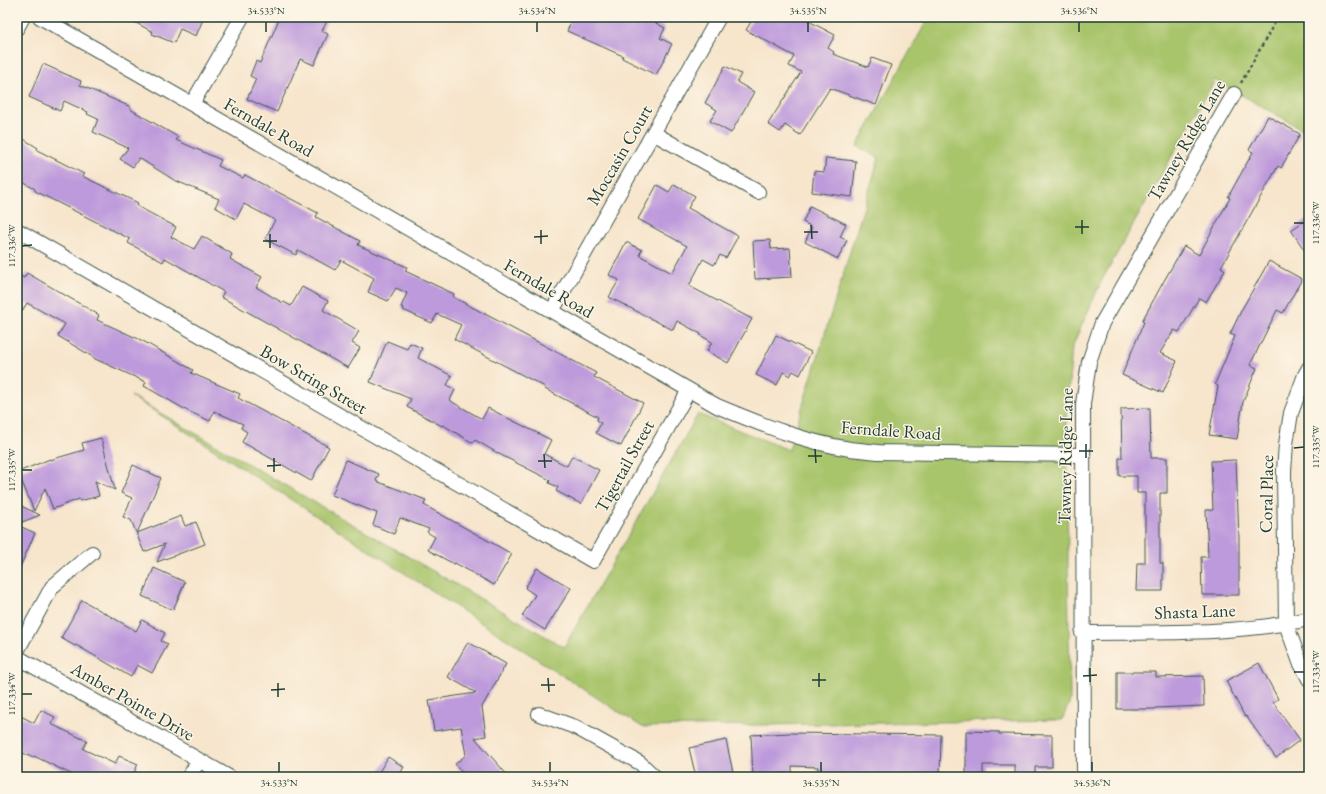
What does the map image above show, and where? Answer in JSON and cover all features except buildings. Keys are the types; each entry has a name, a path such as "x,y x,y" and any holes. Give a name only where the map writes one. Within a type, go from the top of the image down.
{"street":[{"path":"17,28 23,17"},
{"name":"Ferndale Road","path":"40,17 717,406 753,421 818,442 850,449 878,452 1082,455"},
{"path":"192,104 242,17"},
{"name":"Moccasin Court","path":"552,311 653,133 714,19"},
{"name":"Tawney Ridge Lane","path":"1084,777 1082,455 1083,404 1089,362 1102,323 1234,94"},
{"path":"653,133 758,192"},
{"name":"Bow String Street","path":"17,230 593,561"},
{"name":"Coral Place","path":"1309,368 1291,413 1286,444 1284,471 1286,624 1300,662 1309,679"},
{"name":"Tigertail Street","path":"593,561 688,390"},
{"path":"17,651 52,588 92,553"},
{"name":"Shasta Lane","path":"1082,633 1215,631 1286,624 1309,619"},
{"name":"Amber Pointe Drive","path":"17,657 229,777"},
{"path":"539,714 575,726 640,763 655,777"},
{"path":"190,777 199,760"}],"path":[{"name":"Tawney Ridge Lane","path":"1234,94 1278,17"}],"green space":[{"path":"929,17 1309,17 1309,133 1215,80 1102,280 1072,347 1066,419 1070,701 1062,720 642,727 131,396 564,647 698,414 789,450 879,158 857,146"}]}
